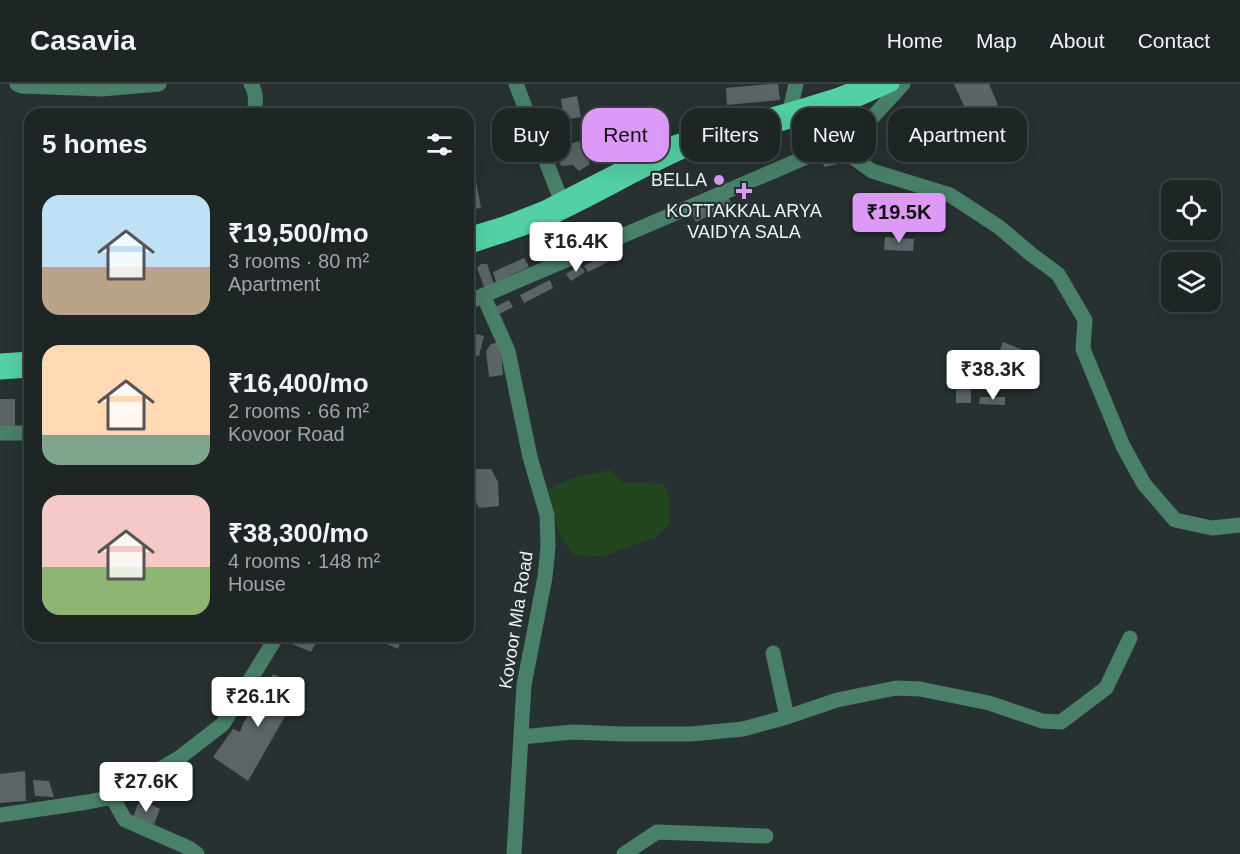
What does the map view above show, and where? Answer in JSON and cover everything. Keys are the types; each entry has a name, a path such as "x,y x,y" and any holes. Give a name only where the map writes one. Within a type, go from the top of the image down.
{"main road":[{"path":"616,178 654,152 677,142 839,95 865,84"},
{"path":"474,233 545,208 565,204 616,178 681,152 843,106 892,84"},
{"path":"474,245 550,218 565,204"},
{"path":"0,361 24,359"},
{"path":"0,372 24,370"}],"street":[{"path":"17,84 102,88 159,84"},
{"path":"251,84 254,88 255,108"},
{"path":"516,84 558,192 565,204"},
{"path":"790,110 796,84"},
{"path":"876,113 903,84"},
{"path":"474,299 795,162"},
{"path":"860,162 872,171 950,195 999,227 1058,274 1085,320 1083,349 1123,446 1144,484 1175,520 1212,528 1238,526"},
{"name":"Kovoor Mla Road","path":"483,295 508,351 530,457 547,515 548,547 545,577 524,685 514,854"},
{"path":"0,433 24,433"},
{"path":"521,737 572,732 691,734 744,729 837,700 896,688 931,691 989,703 1042,721 1061,722 1106,688 1130,638"},
{"path":"0,815 112,797 179,758 223,724 273,642"},
{"path":"773,653 788,717"},
{"path":"112,797 125,820 189,848 197,854"},
{"path":"624,854 657,832 766,836"}],"green space":[{"path":"611,470 622,482 664,484 669,498 669,524 658,536 604,556 574,555 560,536 549,490 571,479"}],"building":[{"path":"778,84 780,100 727,105 726,88"},
{"path":"954,84 989,84 998,105 992,108 965,108"},
{"path":"577,96 581,117 570,119 570,108 562,108 561,99"},
{"path":"579,141 582,147 582,162 590,164 579,171 573,165 561,166 560,162 570,162 570,144"},
{"path":"823,162 847,162 824,167"},
{"path":"476,181 481,208 474,209 474,182"},
{"path":"728,196 732,205 696,222 692,214"},
{"path":"885,237 914,239 913,251 884,250"},
{"path":"557,246 560,256 540,262 537,252"},
{"path":"610,253 614,259 588,272 584,266"},
{"path":"524,258 529,267 496,282 493,272"},
{"path":"481,264 487,264 494,284 484,287 477,268"},
{"path":"580,265 585,272 571,281 566,274"},
{"path":"550,280 553,288 524,303 520,295"},
{"path":"509,300 513,307 497,315 493,308"},
{"path":"474,334 484,336 479,356 474,355"},
{"path":"500,342 503,375 489,377 486,351 491,344"},
{"path":"1003,342 1023,350 1019,360 999,352"},
{"path":"956,387 971,387 971,403 956,403"},
{"path":"980,397 1005,397 1005,405 979,404"},
{"path":"0,399 15,399 15,428 0,429"},
{"path":"474,469 491,469 498,482 499,506 479,508 475,500"},
{"path":"291,642 317,642 311,652"},
{"path":"383,642 400,642 398,649"},
{"path":"273,674 302,687 248,781 213,757 233,729 240,732"},
{"path":"25,771 26,801 0,803 0,774"},
{"path":"33,780 49,781 54,797 35,796"},
{"path":"138,803 150,804 160,809 154,824 133,818"}],"place":[{"name":"BELLA","path":"719,180"},
{"name":"KOTTAKKAL ARYA VAIDYA SALA","path":"744,191"}]}
